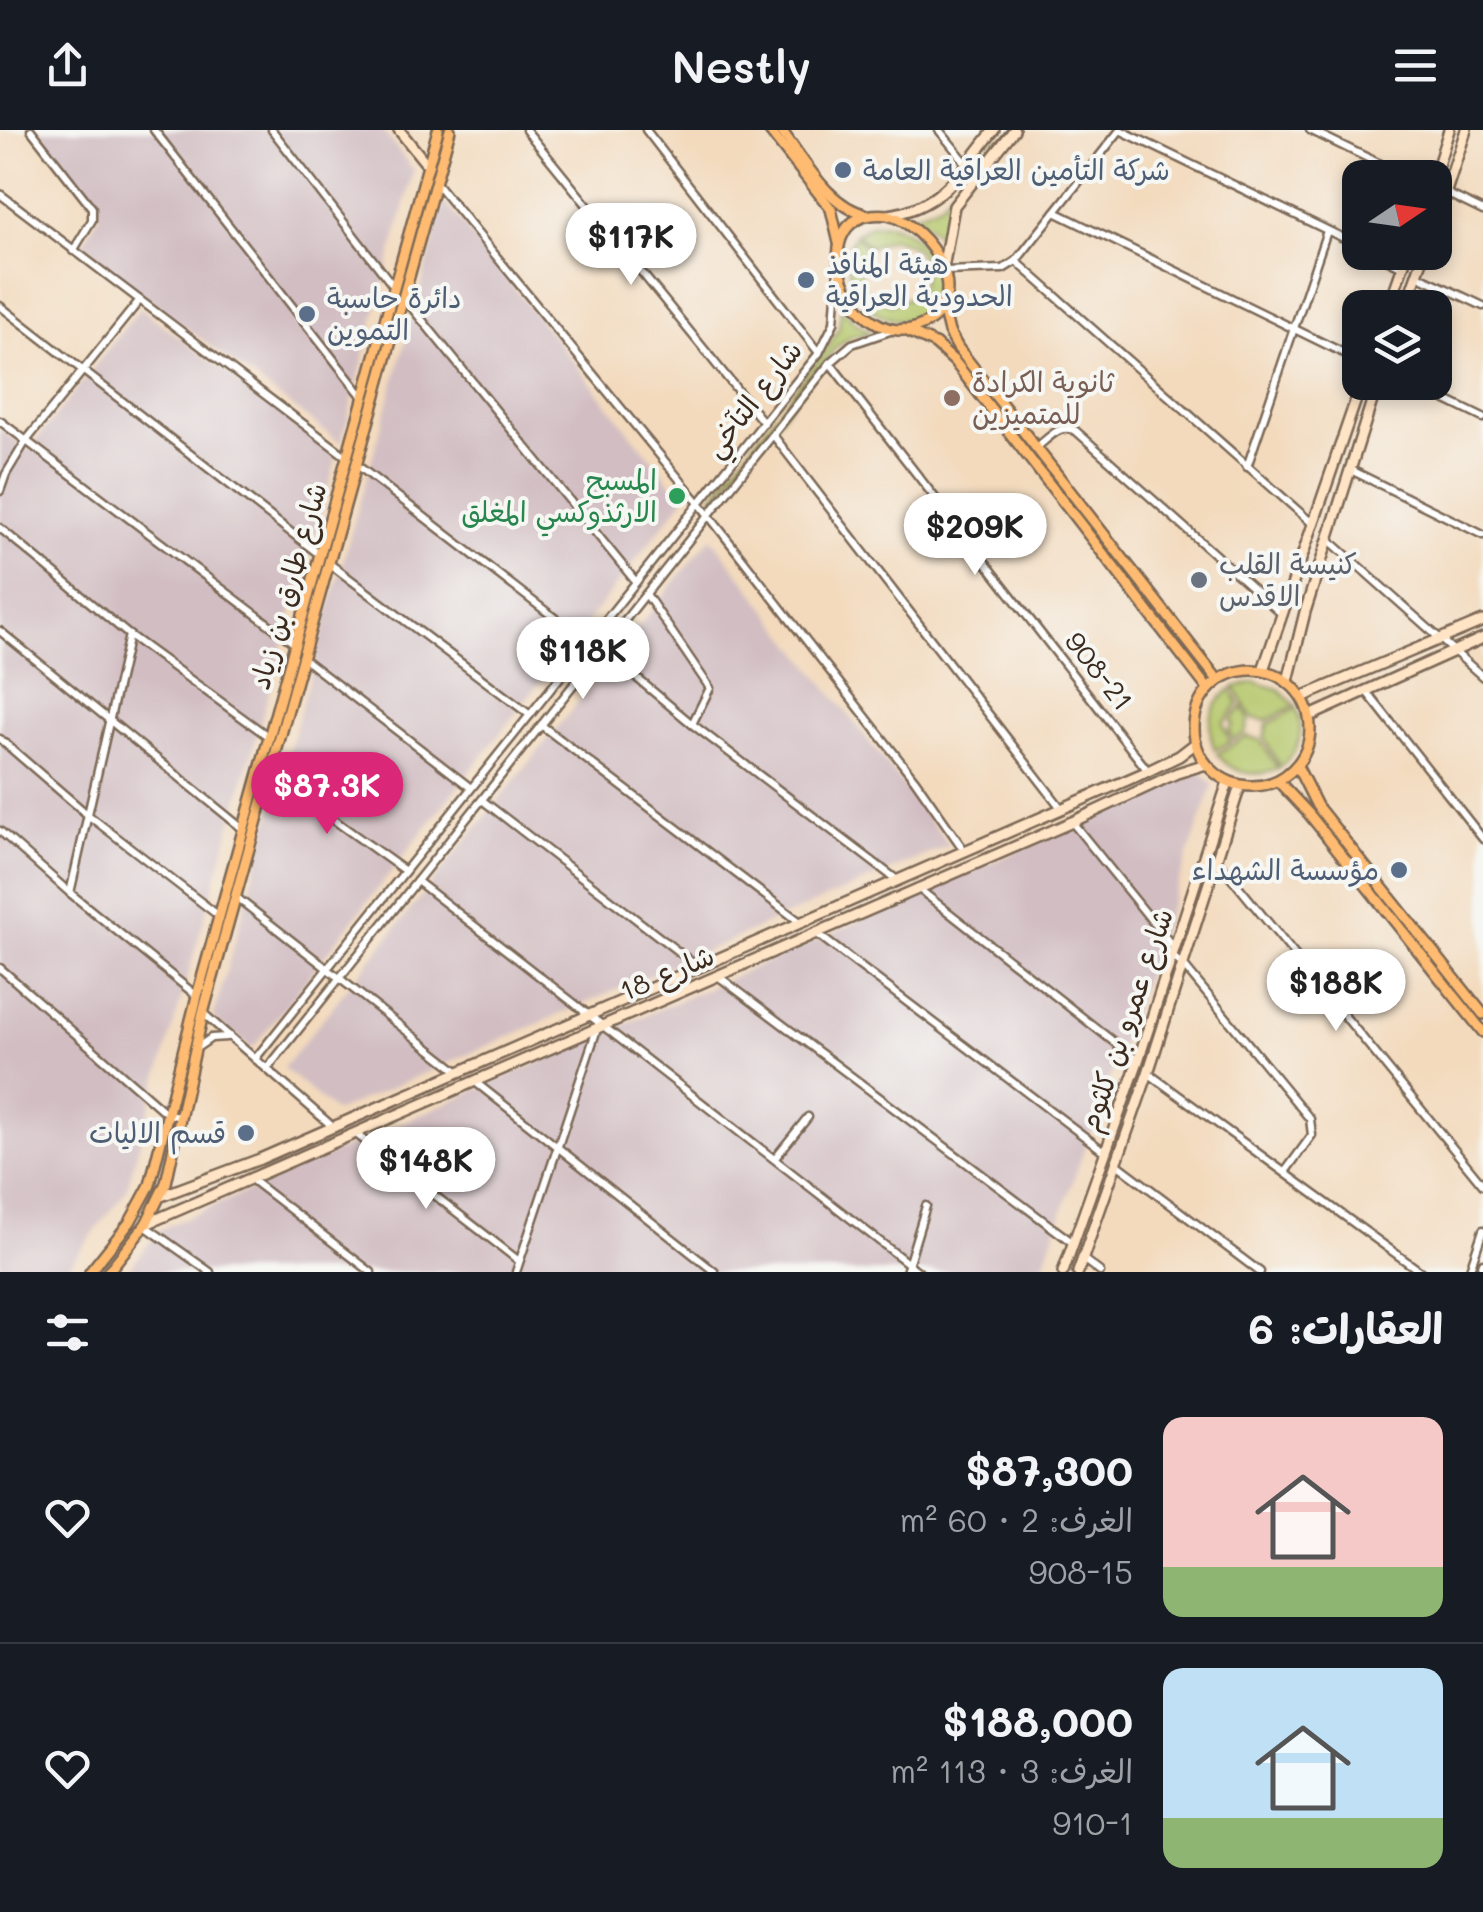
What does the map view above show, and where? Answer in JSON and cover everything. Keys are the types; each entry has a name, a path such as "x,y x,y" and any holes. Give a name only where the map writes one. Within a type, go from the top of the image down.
{"main road":[{"name":"شارع طارق بن زياد","path":"90,1272 130,1222 146,1194 197,996 438,130"},
{"name":"شارع طارق بن زياد","path":"108,1272 146,1225 166,1182 203,1014 450,130"},
{"path":"768,130 831,209 839,246 838,268 858,307 875,321 934,344 954,361 1208,689"},
{"path":"781,130 830,194 855,211 888,215 920,231 934,248 943,270 942,304 929,321 917,328 899,329"},
{"path":"839,246 849,227 871,215"},
{"path":"942,304 958,348 1218,680"},
{"path":"1247,669 1262,670 1288,681 1302,697 1310,716 1310,734 1298,766 1278,781 1240,786 1228,782 1206,764 1196,743 1196,712 1208,689 1218,680 1247,669"},
{"path":"1298,766 1317,806 1483,1014"},
{"path":"1278,781 1309,814 1483,1032"},
{"path":"166,1182 176,1193"}],"street":[{"path":"31,130 92,208 92,220 74,251"},
{"path":"154,130 364,398"},
{"path":"272,130 395,287"},
{"path":"400,130 428,166"},
{"path":"526,130 764,422"},
{"path":"646,130 819,353"},
{"path":"939,130 967,164"},
{"path":"888,215 930,204 994,130"},
{"path":"1014,130 954,206 943,270 995,270 1016,261 1120,130 1342,237"},
{"path":"1310,130 1372,160"},
{"path":"1440,160 1449,130"},
{"path":"1452,174 1466,130"},
{"path":"436,184 700,503 915,780 974,863"},
{"path":"0,194 347,457"},
{"path":"1452,196 1483,211"},
{"path":"1054,212 1342,353"},
{"path":"1247,467 1327,230"},
{"path":"1016,261 1313,524"},
{"name":"شارع التآخي","path":"255,1059 819,353 830,338 834,323 838,268"},
{"path":"1412,290 1419,270"},
{"path":"1417,275 1483,306"},
{"path":"404,298 636,582"},
{"path":"0,491 26,441 138,301"},
{"path":"0,306 320,555"},
{"name":"شارع التآخي","path":"267,1070 830,363 852,344 899,329"},
{"name":"908-21","path":"830,363 1148,771"},
{"path":"1262,670 1356,400"},
{"path":"1288,681 1372,400"},
{"path":"1446,400 1483,418"},
{"path":"0,421 295,644"},
{"path":"1037,447 1060,428 1076,431 1283,615"},
{"path":"773,435 1061,808"},
{"path":"357,465 588,643"},
{"path":"1350,470 1483,535"},
{"path":"1326,487 1342,491"},
{"path":"0,528 129,634 269,737"},
{"path":"1328,539 1483,677"},
{"path":"330,564 530,715"},
{"path":"646,594 710,688 692,724"},
{"path":"1302,697 1483,622"},
{"path":"0,631 244,830"},
{"path":"70,893 129,634"},
{"path":"1310,716 1483,638"},
{"path":"602,649 692,724 897,880"},
{"path":"304,659 471,788"},
{"path":"1366,690 1483,839"},
{"path":"541,725 812,935 1105,1152"},
{"path":"0,739 88,815 219,916"},
{"name":"شارع 18","path":"161,1196 268,1156 1148,771 1196,743"},
{"path":"500,752 513,761"},
{"name":"شارع 18","path":"146,1225 1177,773 1206,764"},
{"path":"270,774 405,872"},
{"name":"شارع عمرو بن كلثوم","path":"1062,1272 1138,1061 1228,782"},
{"name":"شارع عمرو بن كلثوم","path":"1078,1272 1184,966 1240,786"},
{"path":"482,800 698,967"},
{"path":"1072,822 1310,1119 1312,1135 1284,1172"},
{"path":"0,831 197,996"},
{"path":"1217,860 1483,1185"},
{"path":"417,881 775,1158 907,1268 920,1272"},
{"path":"918,888 1138,1061"},
{"path":"236,897 459,1072"},
{"path":"0,968 166,1113 180,1117"},
{"path":"718,976 1073,1243"},
{"path":"203,1014 334,1127"},
{"path":"516,1272 600,1026"},
{"path":"192,1056 198,1046 211,1038 231,1038"},
{"path":"1148,1073 1421,1272"},
{"path":"474,1081 715,1272"},
{"path":"775,1158 808,1117"},
{"path":"356,1134 520,1260"},
{"path":"268,1156 275,1170"},
{"path":"1117,1164 1260,1272"},
{"path":"252,1180 371,1272"},
{"path":"907,1268 926,1206"},
{"path":"146,1225 210,1272"},
{"path":"1469,1272 1483,1230"},
{"path":"1083,1259 1100,1272"},
{"path":"1480,1272 1483,1263"}],"shaded area":[{"path":"39,130 382,130 414,170 341,443 80,249 100,213"},
{"path":"445,202 684,499 252,1049 213,1018"},
{"path":"140,308 337,456 126,1191 64,1272 0,1272 0,429 29,450"},
{"path":"711,537 949,845 335,1112 283,1068"},
{"path":"1200,771 1213,785 1041,1272 127,1272 159,1230"}],"green space":[{"path":"998,137 952,200 946,213 943,243 913,215 940,204"},
{"path":"889,224 913,236 930,257 937,282 929,308 916,294 924,270 914,247 893,238 870,247 856,234 871,225"},
{"path":"855,235 868,249 860,272 869,295 891,304 914,296 927,310 910,319 894,320 865,302 849,270 849,252"},
{"path":"841,308 871,332 851,337 836,347 717,496 712,497 830,344 839,328"},
{"path":"1255,682 1279,689 1295,705 1266,721 1252,718 1234,687"},
{"path":"1231,689 1239,704 1223,724 1230,742 1215,750 1211,716"},
{"path":"1242,707 1249,719 1245,733 1233,740 1231,720"},
{"path":"1296,708 1299,740 1280,767 1264,738 1267,725"},
{"path":"1247,736 1260,740 1278,769 1245,772 1230,766 1217,754"}],"place":[{"name":"شركة التأمين العراقية العامة","path":"843,170"},
{"name":"هيئة المنافذ الحدودية العراقية","path":"806,280"},
{"name":"دائرة حاسبة التموين","path":"307,314"},
{"name":"ثانوية الكرادة للمتميزين","path":"952,398"},
{"name":"المسبح الارثذوكسي المغلق","path":"677,496"},
{"name":"كنيسة القلب الاقدس","path":"1199,580"},
{"name":"مؤسسة الشهداء","path":"1399,870"},
{"name":"قسم الاليات","path":"246,1133"}]}
